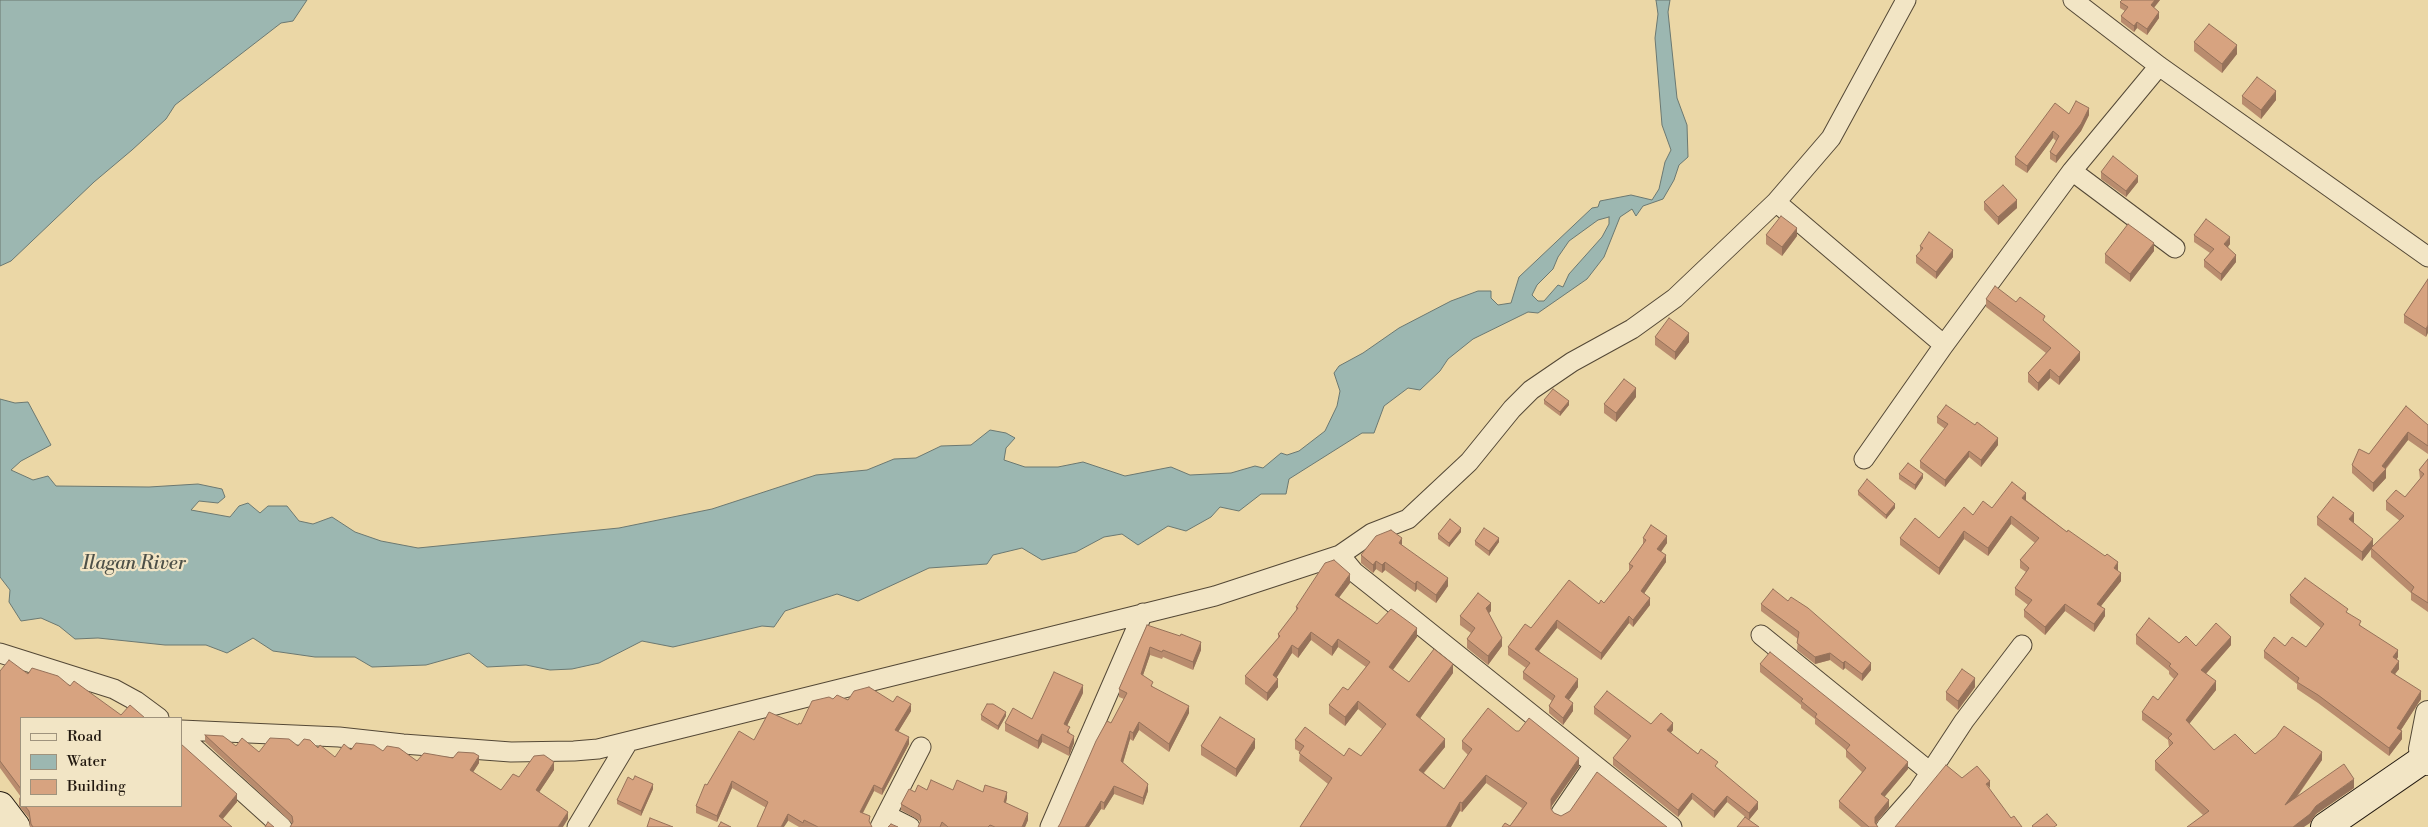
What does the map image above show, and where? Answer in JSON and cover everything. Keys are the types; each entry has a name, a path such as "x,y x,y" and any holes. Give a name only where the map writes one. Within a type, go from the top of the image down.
{"main road":[{"path":"2325,827 2427,762"},
{"path":"2350,827 2407,783 2427,762"},
{"path":"0,806 16,827"}],"street":[{"path":"182,730 338,737 511,752 574,751 628,742 1215,596 1340,555 1372,533 1408,519 1468,462 1512,409 1531,390 1572,362 1632,329 1675,298 1776,202 1831,138 1906,0"},
{"path":"2073,0 2159,66 2428,258"},
{"path":"1864,459 1944,345 2072,172 2159,66"},
{"path":"2072,172 2175,248"},
{"path":"1776,202 1944,345"},
{"path":"1340,555 1360,577 1593,766 1672,827"},
{"path":"1050,827 1143,613"},
{"path":"1761,635 1930,772"},
{"path":"1886,827 1903,809 1964,721 2022,645"},
{"path":"0,653 114,689 136,701 158,717"},
{"path":"2427,762 2421,749 2428,714"},
{"path":"182,737 282,827"},
{"path":"577,827 628,742"},
{"path":"910,827 883,821 921,747"},
{"path":"1561,813 1593,766"}],"water":[{"path":"0,0 307,0 293,21 281,23 175,105 166,119 94,182 11,261 0,266"},
{"name":"Ilagan River","path":"1656,0 1670,0 1668,12 1677,98 1687,125 1688,157 1679,165 1674,180 1663,199 1643,206 1636,216 1632,209 1620,217 1604,257 1587,279 1538,313 1528,312 1473,339 1448,359 1440,371 1420,390 1408,388 1384,406 1374,433 1362,433 1289,479 1286,494 1261,494 1239,511 1220,507 1211,517 1186,531 1168,526 1138,545 1122,534 1104,537 1076,552 1042,560 1022,548 993,555 987,564 929,568 858,601 837,594 785,611 774,627 762,626 673,647 642,641 599,663 572,669 550,670 526,665 487,667 469,653 426,665 372,667 355,657 315,657 273,651 253,638 227,653 206,645 165,645 98,638 75,639 59,626 41,618 21,621 9,602 10,590 0,577 0,399 15,403 28,402 51,445 21,461 11,470 33,480 48,476 56,486 149,487 198,484 222,489 225,497 218,503 199,501 191,510 230,517 239,506 248,503 260,513 268,506 287,506 299,521 313,524 332,517 355,532 381,541 418,548 619,528 712,509 816,475 867,470 894,459 916,458 941,446 971,445 990,430 1006,433 1015,438 1006,448 1004,460 1025,467 1058,467 1083,462 1125,476 1171,467 1190,475 1231,473 1255,466 1263,468 1281,453 1287,455 1299,451 1325,431 1337,406 1340,391 1334,373 1339,366 1363,353 1399,328 1451,301 1478,291 1491,291 1491,298 1498,305 1511,303 1519,277 1592,208 1598,207 1600,201 1631,195 1652,200 1659,189 1665,162 1671,150 1662,125 1655,38 1658,14","holes":["1609,217 1609,224 1602,237 1569,274 1563,287 1558,285 1544,301 1538,301 1532,295 1537,285 1553,269 1558,257 1569,241 1598,220"]}],"building":[{"path":"2122,0 2155,0 2151,5 2159,12 2147,29 2137,22 2134,26 2121,16 2128,7 2120,2"},
{"path":"2209,24 2237,45 2222,64 2194,42"},
{"path":"2257,77 2276,91 2261,110 2242,96"},
{"path":"2076,101 2089,108 2081,124 2056,156 2050,152 2059,136 2053,131 2027,166 2015,157 2055,103 2069,114"},
{"path":"2113,156 2138,176 2126,191 2101,172"},
{"path":"2003,185 2017,200 1998,217 1984,202"},
{"path":"1781,216 1797,228 1782,247 1766,235"},
{"path":"2206,219 2230,237 2224,244 2236,255 2221,274 2204,260 2214,249 2194,235"},
{"path":"2128,224 2154,243 2130,274 2105,254"},
{"path":"1929,232 1953,250 1936,272 1916,256 1923,248 1920,246"},
{"path":"2428,279 2428,325 2426,329 2404,315"},
{"path":"1995,286 2016,302 2020,297 2045,316 2043,320 2080,352 2059,377 2050,369 2038,383 2028,373 2051,348 1986,299"},
{"path":"1669,318 1689,333 1675,352 1655,337"},
{"path":"1624,379 1636,388 1616,413 1604,404"},
{"path":"1553,389 1569,401 1560,412 1544,400"},
{"path":"1946,405 1975,425 1977,422 1998,438 1981,460 1969,451 1945,480 1920,461 1948,424 1937,417"},
{"path":"2406,406 2428,425 2428,446 2408,432 2382,466 2386,469 2373,483 2352,465 2359,449 2369,454"},
{"path":"2428,459 2428,603 2411,592 2414,587 2371,548 2404,516 2386,501 2396,490 2405,497 2424,474 2419,470"},
{"path":"1908,463 1923,474 1915,485 1899,474"},
{"path":"1867,479 1895,504 1886,515 1858,491"},
{"path":"2012,482 2026,493 2022,498 2067,532 2068,530 2105,556 2107,554 2118,562 2114,568 2121,573 2097,604 2105,609 2094,624 2065,604 2045,627 2024,610 2032,600 2015,588 2029,568 2020,560 2039,538 2011,516 1988,548 1964,531 1939,568 1900,538 1915,518 1939,538 1964,507 1973,515 1983,501 1992,508"},
{"path":"2333,497 2354,513 2349,519 2373,539 2362,552 2317,517"},
{"path":"1450,519 1461,528 1449,543 1438,534"},
{"path":"1651,525 1667,536 1657,549 1666,555 1641,591 1650,598 1633,620 1629,616 1601,653 1557,620 1535,649 1578,679 1565,697 1573,703 1563,718 1549,706 1555,696 1523,672 1530,663 1508,647 1525,624 1531,628 1569,580 1599,604 1601,600 1604,603 1633,566 1629,564 1646,540 1643,538"},
{"path":"1484,528 1499,538 1489,551 1475,541"},
{"path":"1391,530 1402,538 1399,543 1448,578 1436,595 1417,581 1415,584 1385,562 1382,565 1376,561 1373,565 1361,555 1376,536"},
{"path":"1334,560 1350,574 1335,595 1377,624 1391,609 1417,628 1389,667 1409,682 1434,649 1453,664 1416,715 1445,739 1419,770 1444,789 1472,749 1462,741 1488,708 1516,731 1519,731 1529,718 1579,758 1551,799 1551,809 1554,813 1561,816 1570,811 1597,772 1667,827 1502,827 1505,823 1510,826 1527,803 1486,775 1462,803 1460,802 1446,827 1300,827 1332,778 1299,753 1304,746 1295,740 1305,727 1344,756 1349,748 1361,756 1386,724 1358,701 1345,717 1329,705 1343,687 1348,690 1370,662 1338,639 1332,647 1311,632 1298,649 1292,645 1273,675 1278,679 1267,693 1245,676 1280,636 1278,634 1298,608 1296,607 1325,563"},
{"path":"2305,578 2348,609 2346,612 2361,621 2359,625 2398,650 2393,657 2399,661 2391,672 2421,691 2397,728 2402,731 2389,748 2318,695 2297,682 2299,678 2264,651 2274,637 2285,646 2292,637 2306,647 2324,624 2290,595"},
{"path":"1773,589 1788,601 1791,597 1808,608 1871,663 1862,674 1845,661 1843,663 1830,653 1815,657 1797,643 1799,632 1761,604"},
{"path":"1478,593 1491,603 1486,608 1502,638 1488,656 1467,639 1475,628 1460,616"},
{"path":"2149,618 2179,643 2186,636 2196,646 2216,623 2231,637 2201,670 2216,681 2186,720 2214,750 2235,734 2255,754 2276,737 2284,726 2322,752 2285,805 2344,764 2354,779 2316,806 2310,814 2293,827 2187,827 2209,811 2155,761 2173,743 2168,738 2172,734 2142,712 2153,696 2158,700 2178,674 2169,666 2171,664 2136,635"},
{"path":"1147,625 1180,636 1181,634 1201,642 1193,662 1150,647 1141,674 1153,682 1151,686 1189,706 1169,744 1139,722 1133,733 1130,731 1121,761 1148,784 1143,798 1114,786 1104,803 1101,801 1085,827 1058,827 1096,741 1107,721 1111,723 1127,693 1119,689"},
{"path":"1770,652 1908,762 1881,794 1889,800 1875,817 1875,823 1878,827 1869,827 1839,801 1866,768 1846,750 1850,745 1815,717 1817,714 1801,701 1803,699 1760,664"},
{"path":"9,660 28,674 32,668 58,676 70,686 74,681 121,715 130,705 144,717 20,717 20,788 0,761 0,671"},
{"path":"1962,669 1975,678 1958,701 1946,692"},
{"path":"1054,672 1083,685 1064,724 1070,727 1067,732 1074,736 1069,748 1042,734 1038,741 1005,723 1013,708 1032,719"},
{"path":"869,687 893,702 897,696 911,704 895,730 909,737 882,789 874,785 860,812 870,816 869,821 872,827 818,827 804,820 803,823 788,814 781,827 757,827 768,802 732,781 717,816 696,806 705,784 707,785 739,731 754,740 769,712 798,725 799,723 801,724 812,701 829,697 833,699 837,695 848,700 854,691"},
{"path":"1607,691 1651,724 1661,713 1673,723 1667,730 1698,754 1701,749 1718,762 1715,766 1758,802 1749,813 1727,796 1714,811 1692,793 1678,810 1613,758 1631,736 1594,707"},
{"path":"987,704 993,704 1006,712 998,726 981,715"},
{"path":"1220,717 1255,739 1236,769 1201,746"},
{"path":"205,735 223,736 236,746 242,738 259,752 270,738 289,739 298,746 304,739 310,740 318,748 320,745 335,757 344,744 351,750 356,743 374,745 383,751 387,746 399,748 417,761 424,753 453,758 458,752 474,753 479,756 470,770 501,790 513,774 519,777 534,756 544,755 554,762 536,790 568,812 558,827 290,827 293,822 292,816"},
{"path":"182,745 237,794 219,816 232,827 33,827 29,811 26,807 182,807"},
{"path":"1946,765 1962,778 1977,766 1990,781 1986,784 2011,818 2014,816 2022,827 1895,827"},
{"path":"635,776 653,784 641,811 617,800 628,777 633,780"},
{"path":"931,780 953,790 957,780 983,792 985,785 1007,792 1004,802 1028,813 1022,827 995,827 990,825 988,827 948,827 942,822 940,827 918,827 921,820 920,815 901,804 909,789 915,792 918,785 927,790"},
{"path":"2047,814 2057,825 2054,827 2032,826"},
{"path":"1745,817 1759,827 1737,827"},
{"path":"650,818 673,827 647,827"},
{"path":"268,822 274,827 265,827"},
{"path":"721,822 731,827 718,827"}]}
